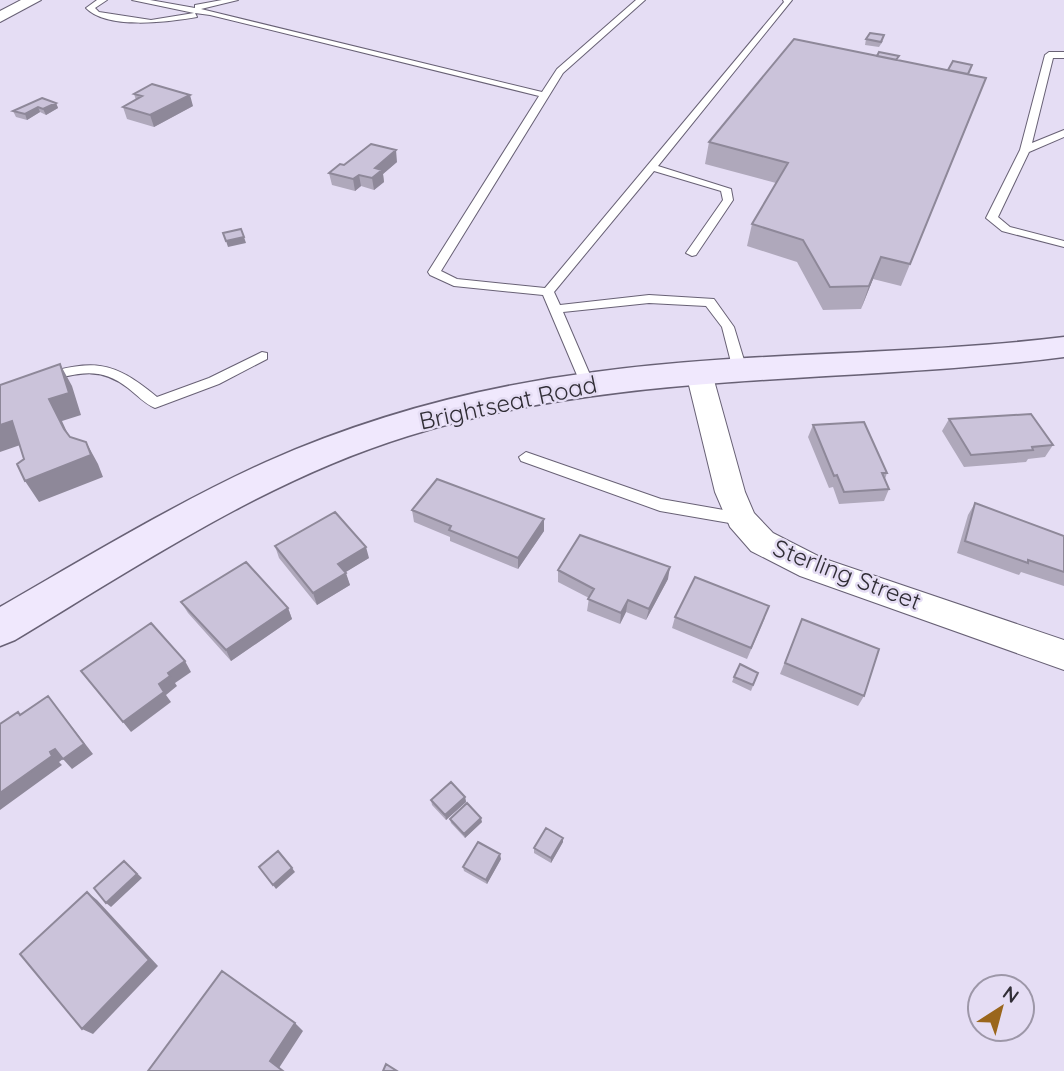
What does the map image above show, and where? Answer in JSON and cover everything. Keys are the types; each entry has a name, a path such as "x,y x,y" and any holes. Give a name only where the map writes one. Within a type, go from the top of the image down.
{"street":[{"path":"0,17 33,0"},
{"name":"Brightseat Road","path":"0,628 150,540 281,470 382,432 481,403 587,384 699,373 921,362 1064,348"},
{"name":"Sterling Street","path":"699,373 730,492 741,519 762,542 811,567 1064,655"}],"lane":[{"path":"103,0 90,8 97,14 151,22 210,13"},
{"path":"136,0 210,13 545,95"},
{"path":"189,9 233,0"},
{"path":"548,292 454,282 434,272 560,71 641,0"},
{"path":"548,292 789,1 787,0"},
{"path":"1064,55 1049,55 1025,149 992,218 1006,229 1064,244"},
{"path":"1025,149 1055,134 1064,133"},
{"path":"652,167 726,189 728,200 692,253"},
{"path":"548,292 587,384"},
{"path":"554,309 649,299 710,302 728,327 740,370"},
{"path":"29,384 40,378 88,366 118,372 155,403 214,381 262,356"},
{"path":"526,457 660,505 741,519"}],"building":[{"path":"870,33 884,35 881,42 866,39"},
{"path":"794,39 986,78 910,264 881,257 869,286 830,287 803,240 752,224 788,163 709,142"},
{"path":"879,52 899,56 896,60 877,56"},
{"path":"953,61 972,65 968,74 948,70"},
{"path":"152,84 190,95 150,115 123,107 142,96 134,94"},
{"path":"42,98 56,103 43,109 38,107 25,114 13,111"},
{"path":"371,144 396,150 375,168 382,170 372,178 359,175 353,179 329,173 340,164 344,165"},
{"path":"241,229 244,237 226,241 223,233"},
{"path":"60,364 69,393 49,399 70,437 86,442 91,455 25,481 17,464 24,459 12,421 0,425 0,385"},
{"path":"1031,414 1053,445 1032,447 1033,450 971,455 949,419"},
{"path":"864,422 887,473 882,473 889,489 844,492 837,475 834,476 813,425"},
{"path":"437,479 544,519 518,558 449,530 451,526 412,510"},
{"path":"975,503 1064,536 1064,572 1028,560 1028,563 965,541"},
{"path":"335,512 366,547 338,564 346,573 313,593 275,546"},
{"path":"580,535 670,567 649,609 628,600 621,613 588,599 594,589 558,570"},
{"path":"246,562 288,608 226,650 181,602"},
{"path":"695,577 769,606 751,648 675,617"},
{"path":"802,619 879,649 864,696 785,663"},
{"path":"151,623 185,661 168,673 170,676 159,684 164,692 123,722 81,671"},
{"path":"740,664 758,673 753,685 734,677"},
{"path":"48,696 84,744 63,759 55,749 50,752 52,756 0,793 0,724 18,712 20,715"},
{"path":"451,782 465,797 445,815 431,800"},
{"path":"467,803 481,818 464,834 450,819"},
{"path":"546,828 563,838 551,858 534,848"},
{"path":"478,842 500,854 486,880 463,867"},
{"path":"278,851 292,868 273,885 259,867"},
{"path":"124,861 137,874 106,903 94,888"},
{"path":"87,892 149,960 82,1029 20,954"},
{"path":"222,971 295,1023 270,1061 283,1071 148,1071"},
{"path":"386,1064 397,1071 383,1071"}]}
